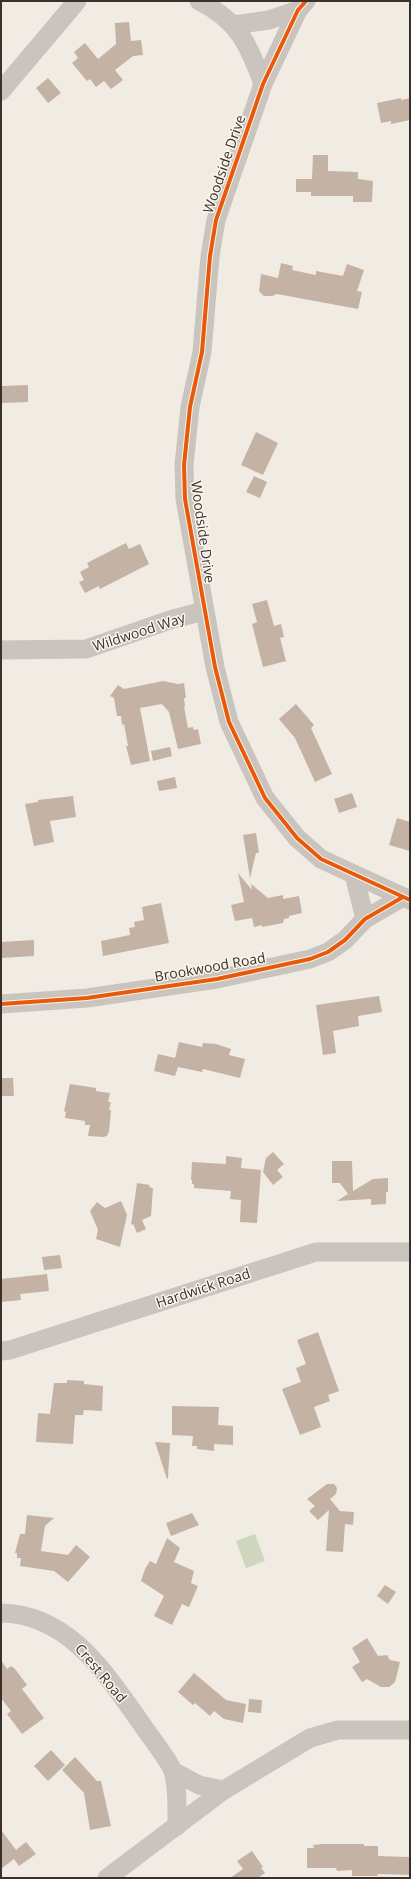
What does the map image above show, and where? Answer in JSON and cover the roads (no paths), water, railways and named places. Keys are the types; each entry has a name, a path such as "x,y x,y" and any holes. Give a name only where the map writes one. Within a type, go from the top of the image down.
{"street":[{"path":"1,91 76,1"},
{"path":"199,1 234,25 251,51 263,84"},
{"path":"234,25 269,20 302,6"},
{"name":"Woodside Drive","path":"302,6 263,84 216,220 210,256 202,352 189,418 184,465 185,499 215,667 230,722 266,798 302,842 321,859 406,899"},
{"name":"Wildwood Way","path":"1,650 86,649 173,619 204,611"},
{"path":"354,875 364,919"},
{"name":"Brookwood Road","path":"1,1004 94,997 217,979 310,959 328,952 345,940 364,919 406,899"},
{"name":"Hardwick Road","path":"1,1351 10,1350 316,1252 410,1252"},
{"name":"Crest Road","path":"1,1613 13,1613 34,1618 61,1630 83,1648 115,1686 173,1770"},
{"path":"107,1878 224,1790 310,1738 338,1730 406,1734"},
{"path":"173,1770 199,1785 224,1790"},
{"path":"173,1770 178,1802 176,1826"}]}
